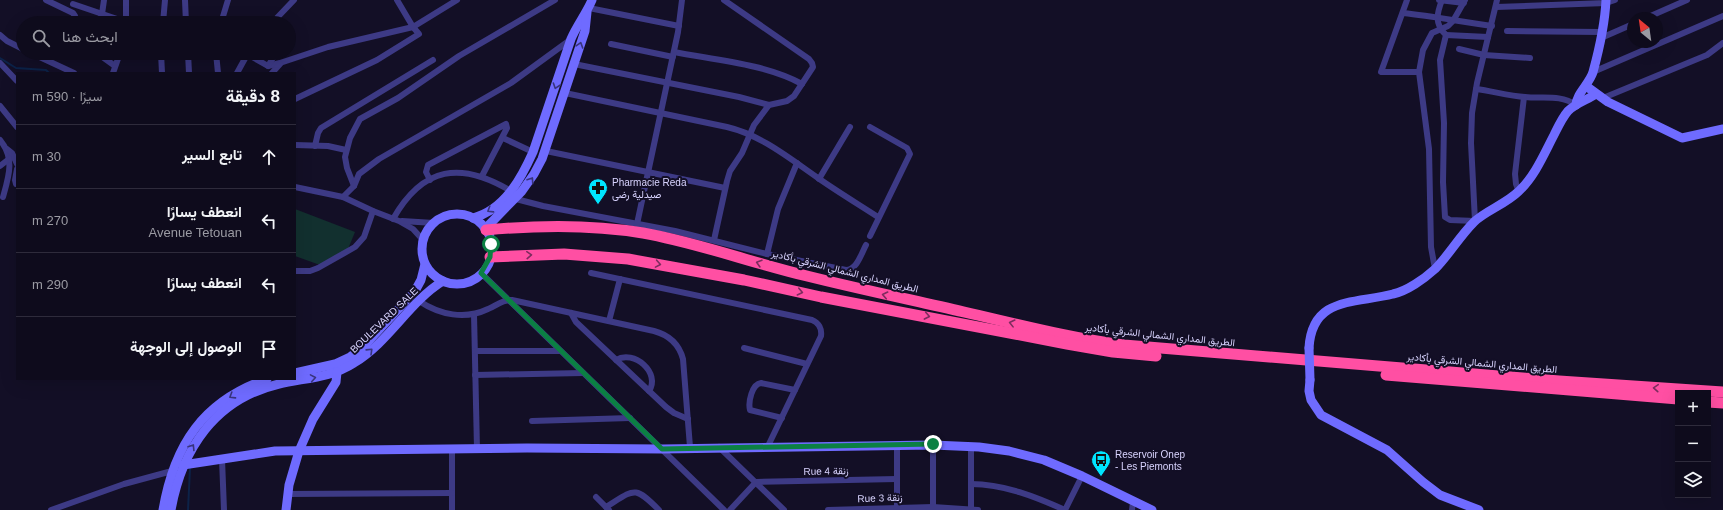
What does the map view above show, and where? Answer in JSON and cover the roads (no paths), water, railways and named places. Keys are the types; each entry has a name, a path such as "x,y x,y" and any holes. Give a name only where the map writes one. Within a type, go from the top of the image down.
{"highway":[{"name":"الطريق المداري الشمالي الشرقي بأكادير","path":"486,229 570,226 606,228 643,233 880,294 1061,335 1124,346 1559,381 1723,392"},
{"name":"الطريق المداري الشمالي الشرقي بأكادير","path":"490,257 564,254 628,259 744,280 821,297 1067,344 1136,355 1675,399"},
{"path":"1711,402 1723,403"}],"street":[{"path":"46,0 75,16"},
{"path":"102,14 104,0"},
{"path":"126,0 126,16"},
{"path":"164,16 165,0"},
{"path":"185,0 186,16"},
{"path":"223,16 228,0"},
{"path":"279,16 294,0"},
{"path":"296,99 377,60 419,34 413,27 397,0"},
{"path":"296,58 328,47 413,27 457,0"},
{"path":"354,186 347,168 345,157 350,138 360,119 398,98 459,56 555,0"},
{"path":"637,224 647,172 674,54 682,0"},
{"path":"574,64 739,97 770,105 789,100 794,96 812,69 811,61 724,0"},
{"path":"1407,0 1381,72 1419,72"},
{"path":"1443,32 1453,21 1464,1 1440,0 1437,16 1443,32 1440,60 1444,117 1443,182 1445,217 1450,220 1475,221"},
{"path":"1475,221 1471,134 1473,103 1498,0"},
{"path":"1496,7 1606,2 1615,0"},
{"path":"1660,12 1687,0"},
{"path":"66,10 74,2 107,16"},
{"path":"1576,105 1577,98 1586,86 1593,72 1606,2"},
{"path":"589,6 679,26"},
{"path":"473,218 490,211 513,195 533,152 575,29 589,6"},
{"path":"486,229 513,195 534,174 546,151 585,31 589,6"},
{"path":"1403,13 1437,16 1453,21 1492,26"},
{"path":"1593,72 1723,16"},
{"path":"1508,31 1601,35 1627,26"},
{"path":"575,29 579,27 585,31"},
{"path":"1435,269 1431,247 1429,149 1419,72 1425,44 1432,33 1443,32 1488,37"},
{"path":"0,35 16,46"},
{"path":"343,197 354,186 359,174 379,159 511,83 572,39"},
{"path":"1479,510 1436,492 1387,450 1321,415 1311,400 1309,391 1309,348 1310,336 1314,324 1321,315 1328,310 1354,301 1398,293 1410,287 1435,269 1475,221 1518,192 1538,165 1567,112 1576,105 1706,55 1723,43"},
{"path":"611,44 766,70 788,77 802,84"},
{"path":"1459,49 1484,55 1530,58"},
{"path":"45,60 72,72"},
{"path":"107,60 115,66"},
{"path":"113,72 117,60"},
{"path":"161,60 162,72"},
{"path":"188,60 189,72"},
{"path":"217,60 218,72"},
{"path":"238,72 245,60"},
{"path":"258,60 268,66 291,60"},
{"path":"268,66 272,60"},
{"path":"315,146 318,133 321,128 433,60"},
{"path":"0,63 16,80"},
{"path":"273,72 280,64"},
{"path":"1586,86 1623,109 1682,138 1723,129"},
{"path":"1476,89 1524,97 1568,99 1576,105"},
{"path":"565,93 732,128 749,134 797,163 878,217"},
{"path":"1518,192 1515,174 1524,97"},
{"path":"714,240 730,171 742,153 749,134 757,120 770,105"},
{"path":"0,106 2,115 16,126"},
{"path":"430,180 426,172 428,165 506,124 507,128 503,138 482,176"},
{"path":"819,179 850,127"},
{"path":"870,127 910,151 909,156 870,236"},
{"path":"503,138 533,152"},
{"path":"0,140 12,153 16,162"},
{"path":"296,145 328,146 346,150"},
{"path":"3,197 8,177 9,159 7,149"},
{"path":"546,151 725,188"},
{"path":"0,166 9,159"},
{"path":"767,254 778,210 797,163"},
{"path":"396,220 408,197 419,186 443,175 458,172 482,176 513,195 543,206 714,240 767,254 848,270 855,267 866,245"},
{"path":"296,187 343,197 396,220 412,229 423,240"},
{"path":"296,271 310,271 318,268 355,247 364,237 373,211"},
{"path":"296,373 327,367 342,361 357,352 411,296 423,275 425,264 422,252 423,240 434,223 440,218 452,214 465,215 473,218 486,229 491,244 490,257 481,273 476,277 463,283 444,281 433,274 425,264"},
{"path":"396,220 434,223"},
{"path":"481,273 724,510"},
{"path":"591,273 815,322 820,328 821,336 768,446"},
{"path":"609,321 620,279"},
{"name":"BOULEVARD SALE","path":"171,510 174,491 183,465 195,443 211,422 243,398 270,387 338,372 347,368 364,356 426,293 444,281"},
{"path":"418,286 426,293"},
{"path":"419,301 432,309 460,316 474,314 508,300 659,332 667,336 680,350 683,359 690,448"},
{"path":"571,313 576,322 649,391 670,410 688,419"},
{"path":"474,314 477,449"},
{"path":"744,348 807,364"},
{"path":"475,351 560,351"},
{"path":"616,360 623,357 635,359 644,366 650,372 652,377 652,384 649,391"},
{"path":"286,510 288,494 299,451 313,419 336,382 338,372"},
{"path":"475,375 583,373"},
{"path":"163,510 172,471 184,446 196,428 222,402 239,391 265,380"},
{"path":"782,418 750,410 749,406 754,386 761,383 795,390"},
{"path":"532,421 630,418"},
{"path":"183,465 259,453 299,451 662,449 933,444 971,446 1026,455 1044,460 1082,476 1132,506 1152,510"},
{"path":"933,444 934,509"},
{"path":"897,445 897,509"},
{"path":"971,446 971,510"},
{"path":"719,447 784,510"},
{"path":"452,450 452,510"},
{"path":"222,459 224,510"},
{"path":"51,510 110,488 172,471"},
{"path":"971,484 990,485 1012,490 1036,497 1065,510 1082,476"},
{"name":"Rue 4 زنقة","path":"756,482 897,479"},
{"path":"730,510 756,482"},
{"path":"288,494 452,492"},
{"path":"596,497 608,508 629,493 634,492 644,495 659,510"},
{"name":"Rue 3 زنقة","path":"828,510 978,510"}],"waterway":[{"path":"0,58 16,68 46,70 48,72"},
{"path":"188,510 190,468"}],"place":[{"name":"Pharmacie Reda صيدلية رضى","path":"598,205"},
{"name":"Reservoir Onep - Les Piemonts","path":"1101,477"}]}
